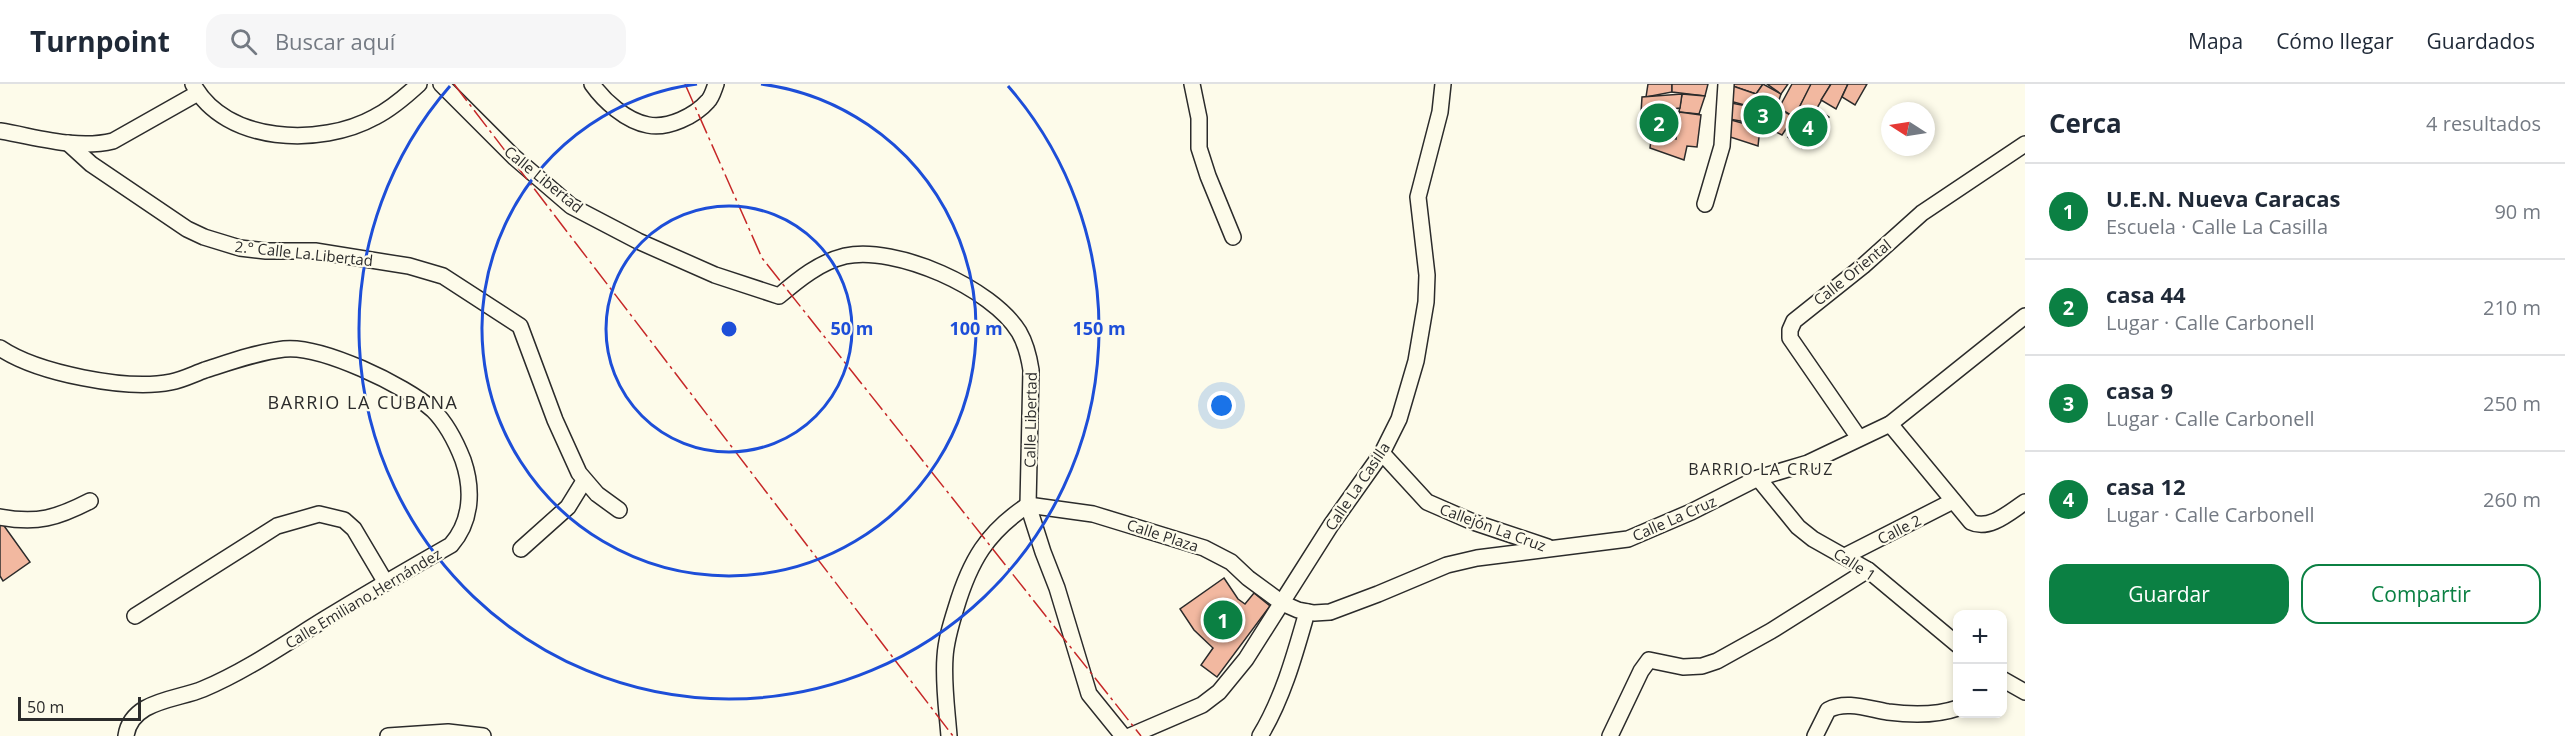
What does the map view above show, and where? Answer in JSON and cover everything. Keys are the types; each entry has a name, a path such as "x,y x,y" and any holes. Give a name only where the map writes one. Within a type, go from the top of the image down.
{"street":[{"path":"0,131 83,146 113,141 196,89 218,112 235,124 271,135 318,134 346,129 374,118 419,84"},
{"name":"Calle Libertad","path":"441,84 514,157 571,206 638,241 715,275 779,296 796,281 822,265 845,256 882,255 924,266 970,289 1002,313 1018,330 1027,349 1031,370 1028,505 1057,588 1089,694 1123,736"},
{"path":"592,84 615,110 648,125 664,125 694,113 709,100 716,84"},
{"path":"1192,84 1199,118 1199,148 1233,237"},
{"name":"Calle La Casilla","path":"1130,736 1202,705 1220,692 1246,658 1331,525 1382,453 1399,419 1416,361 1426,302 1427,275 1418,197 1440,112 1443,84"},
{"path":"1705,204 1722,146 1725,84"},
{"name":"2.° Calle La Libertad","path":"68,143 91,164 187,229 204,237 240,248 266,251 315,251 409,266 443,276 520,326 555,420 584,481 619,510"},
{"name":"Calle Oriental","path":"1859,438 1790,338 1790,330 1794,321 1863,266 1922,213 2025,144"},
{"name":"Calle La Cruz","path":"1282,603 1307,612 1330,612 1447,565 1477,558 1628,539 1691,512 1758,478 1808,463 1890,424 2025,316"},
{"name":"Calle Emiliano Hernández","path":"0,348 26,362 63,373 153,385 172,382 260,354 285,349 306,350 365,370 416,396 435,412 455,439 468,473 468,518 460,535 451,545 258,661 202,689 165,699 144,709 133,720 126,736"},
{"path":"1890,424 1971,522 1980,526 1988,524 2025,502"},
{"name":"Callejón La Cruz","path":"1382,453 1426,502 1473,522 1554,549"},
{"name":"Calle 1","path":"1758,478 1798,527 1812,539 1868,570 1953,641"},
{"path":"521,549 568,507 584,481"},
{"path":"0,517 13,520 51,519 90,501"},
{"name":"Calle 2","path":"1845,556 1953,501"},
{"path":"949,736 945,657 948,632 960,595 971,565 983,545 1009,518 1028,505"},
{"name":"Calle Plaza","path":"1028,505 1093,514 1204,548 1231,562 1248,578 1282,603"},
{"path":"2012,511 2025,520"},
{"path":"135,616 278,526 319,514 344,520 354,529 386,583"},
{"path":"1610,736 1641,671 1649,660 1683,667 1702,666 1718,661 1771,631 1868,570"},
{"path":"1260,736 1269,722 1282,689 1307,612"},
{"path":"2007,683 2025,692"},
{"path":"1815,736 1828,710 1841,705 1916,715 1935,714 1953,709"},
{"path":"388,736 448,732 483,736"}],"building":[{"path":"1648,84 1672,84 1672,92 1646,97"},
{"path":"1672,84 1708,84 1705,96 1672,92"},
{"path":"1727,84 1763,84 1756,94"},
{"path":"1727,84 1756,94 1752,107 1726,100"},
{"path":"1763,84 1781,94 1768,132 1751,123 1756,94"},
{"path":"1767,84 1788,84 1781,94"},
{"path":"1792,84 1812,84 1794,117 1779,108"},
{"path":"1811,84 1831,84 1813,115 1799,108"},
{"path":"1831,84 1848,84 1836,109 1821,100"},
{"path":"1848,84 1867,84 1855,105 1842,97"},
{"path":"1682,94 1705,96 1699,114 1679,112"},
{"path":"1682,94 1680,108 1641,113 1642,97"},
{"path":"1726,102 1752,107 1751,123 1724,118"},
{"path":"1817,108 1829,117 1802,148 1788,137 1807,112 1813,115"},
{"path":"1679,112 1701,115 1697,147 1687,146 1684,160 1650,148 1652,132 1676,139"},
{"path":"1679,112 1677,129 1641,131 1641,117"},
{"path":"1785,112 1794,117 1782,135 1774,131"},
{"path":"1724,118 1760,128 1758,146 1724,135"},
{"path":"2,523 30,562 3,581 0,576 0,524"},
{"path":"1224,578 1238,599 1245,604 1254,593 1270,606 1217,677 1201,665 1213,648 1194,630 1180,609"}],"power":[{"path":"454,84 953,736"},
{"path":"685,84 762,258 1141,736"}],"place":[{"name":"casa 9","path":"1763,115"},
{"name":"casa 44","path":"1659,123"},
{"name":"casa 12","path":"1808,127"},
{"name":"U.E.N. Nueva Caracas","path":"1223,620"}],"district":[{"name":"BARRIO LA CUBANA","path":"363,402"},
{"name":"BARRIO LA CRUZ","path":"1761,469"}]}
